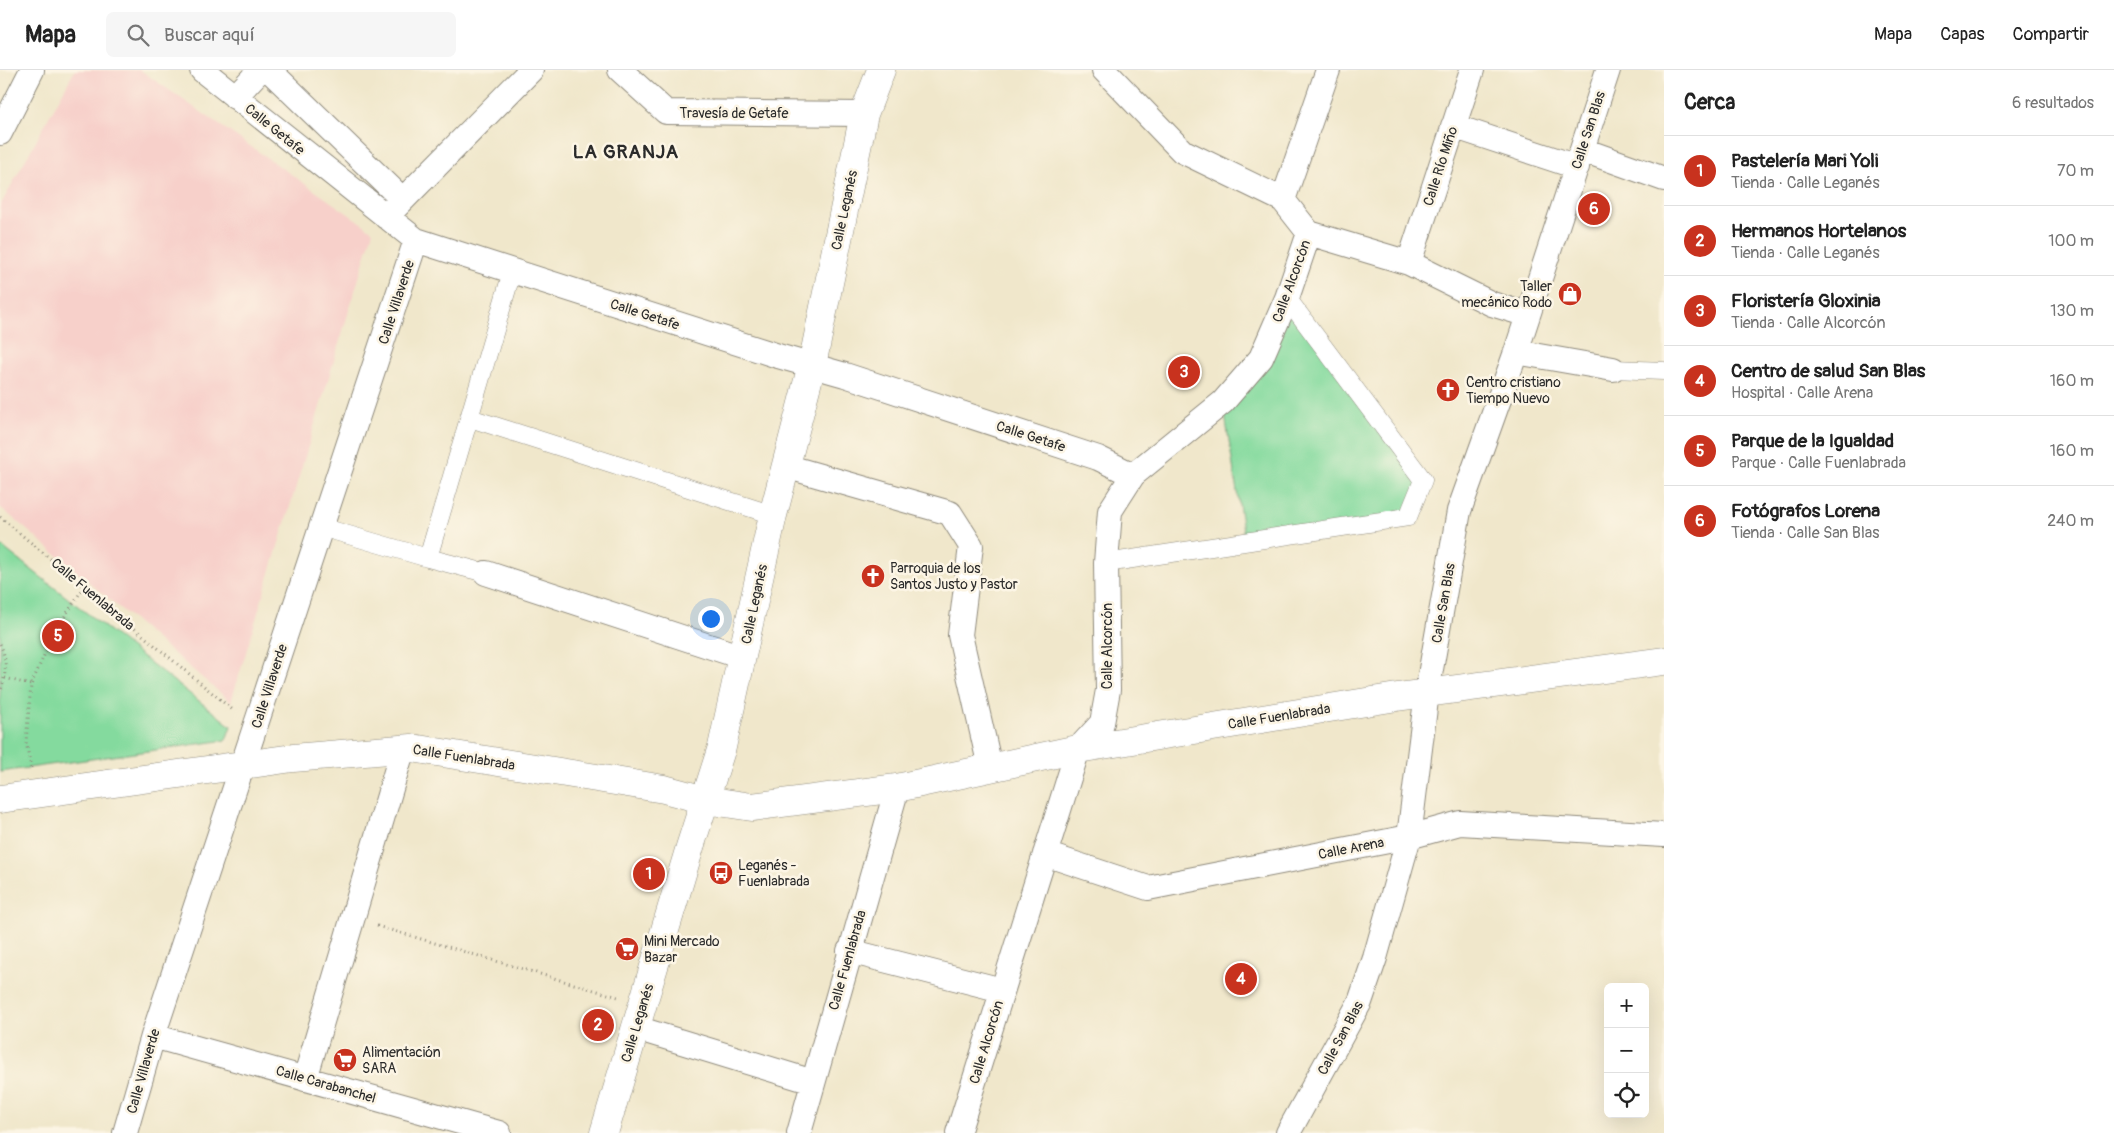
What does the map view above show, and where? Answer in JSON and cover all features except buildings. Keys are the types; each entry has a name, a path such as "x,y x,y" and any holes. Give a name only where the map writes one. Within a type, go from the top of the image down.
{"street":[{"path":"0,132 32,70"},
{"name":"Calle Getafe","path":"202,70 416,240 512,272 845,375 1098,458 1133,475"},
{"path":"235,97 260,70"},
{"path":"270,70 403,200"},
{"path":"386,217 531,70"},
{"name":"Travesía de Getafe","path":"620,70 666,112 864,114"},
{"name":"Calle Leganés","path":"604,1133 722,747 773,514 812,366 864,114 881,70"},
{"path":"1104,70 1182,151 1283,200 1309,233 1409,263 1492,304 1528,315"},
{"path":"1283,200 1328,70"},
{"name":"Calle Río Miño","path":"1409,263 1472,70"},
{"name":"Calle San Blas","path":"1288,1133 1360,1002 1409,837 1427,692 1459,511 1516,352 1608,70"},
{"path":"1453,126 1664,179"},
{"name":"Calle Alcorcón","path":"958,1133 1078,750 1102,723 1108,690 1106,563 1110,512 1133,475 1223,402 1261,358 1287,298 1309,233"},
{"name":"Calle Villaverde","path":"125,1133 153,1036 416,240"},
{"path":"428,558 512,272"},
{"path":"1106,563 1408,517 1423,480 1287,298"},
{"path":"1516,352 1612,370 1664,371"},
{"path":"470,418 773,514"},
{"path":"785,466 950,513 971,546 960,634 990,767"},
{"path":"321,527 486,573 742,657"},
{"name":"Calle Fuenlabrada","path":"0,799 293,758 412,748 664,789 705,800 752,807 897,788 1078,750 1427,692 1664,661"},
{"path":"305,1079 403,748"},
{"name":"Calle Fuenlabrada","path":"799,1133 897,788"},
{"name":"Calle Arena","path":"1045,854 1148,888 1409,837 1460,823 1664,835"},
{"path":"850,951 1002,990"},
{"path":"639,1016 813,1082"},
{"name":"Calle Carabanchel","path":"153,1036 499,1133"}],"path":[{"name":"Calle Fuenlabrada","path":"0,517 255,728"},
{"path":"36,794 26,742 31,685 54,633 84,586"},
{"path":"0,644 6,662 5,678 0,692"},
{"path":"5,678 31,685"},
{"path":"353,919 639,1016"}],"shaded area":[{"path":"75,70 140,70 373,231 231,702 0,507 0,206"}],"green space":[{"path":"1287,298 1423,480 1408,517 1245,543 1223,402"},
{"path":"0,545 231,726 226,740 0,772"}],"place":[{"name":"Fotógrafos Lorena","path":"1594,209"},
{"name":"Taller mecánico Rodo","path":"1570,294"},
{"name":"Floristería Gloxinia","path":"1184,372"},
{"name":"Centro cristiano Tiempo Nuevo","path":"1448,390"},
{"name":"Parroquia de los Santos Justo y Pastor","path":"873,576"},
{"name":"Parque de la Igualdad","path":"58,636"},
{"name":"Leganés - Fuenlabrada","path":"721,873"},
{"name":"Pastelería Mari Yoli","path":"649,874"},
{"name":"Mini Mercado Bazar","path":"627,949"},
{"name":"Centro de salud San Blas","path":"1241,979"},
{"name":"Hermanos Hortelanos","path":"598,1025"},
{"name":"Alimentación SARA","path":"345,1060"}],"district":[{"name":"LA GRANJA","path":"626,151"}]}
